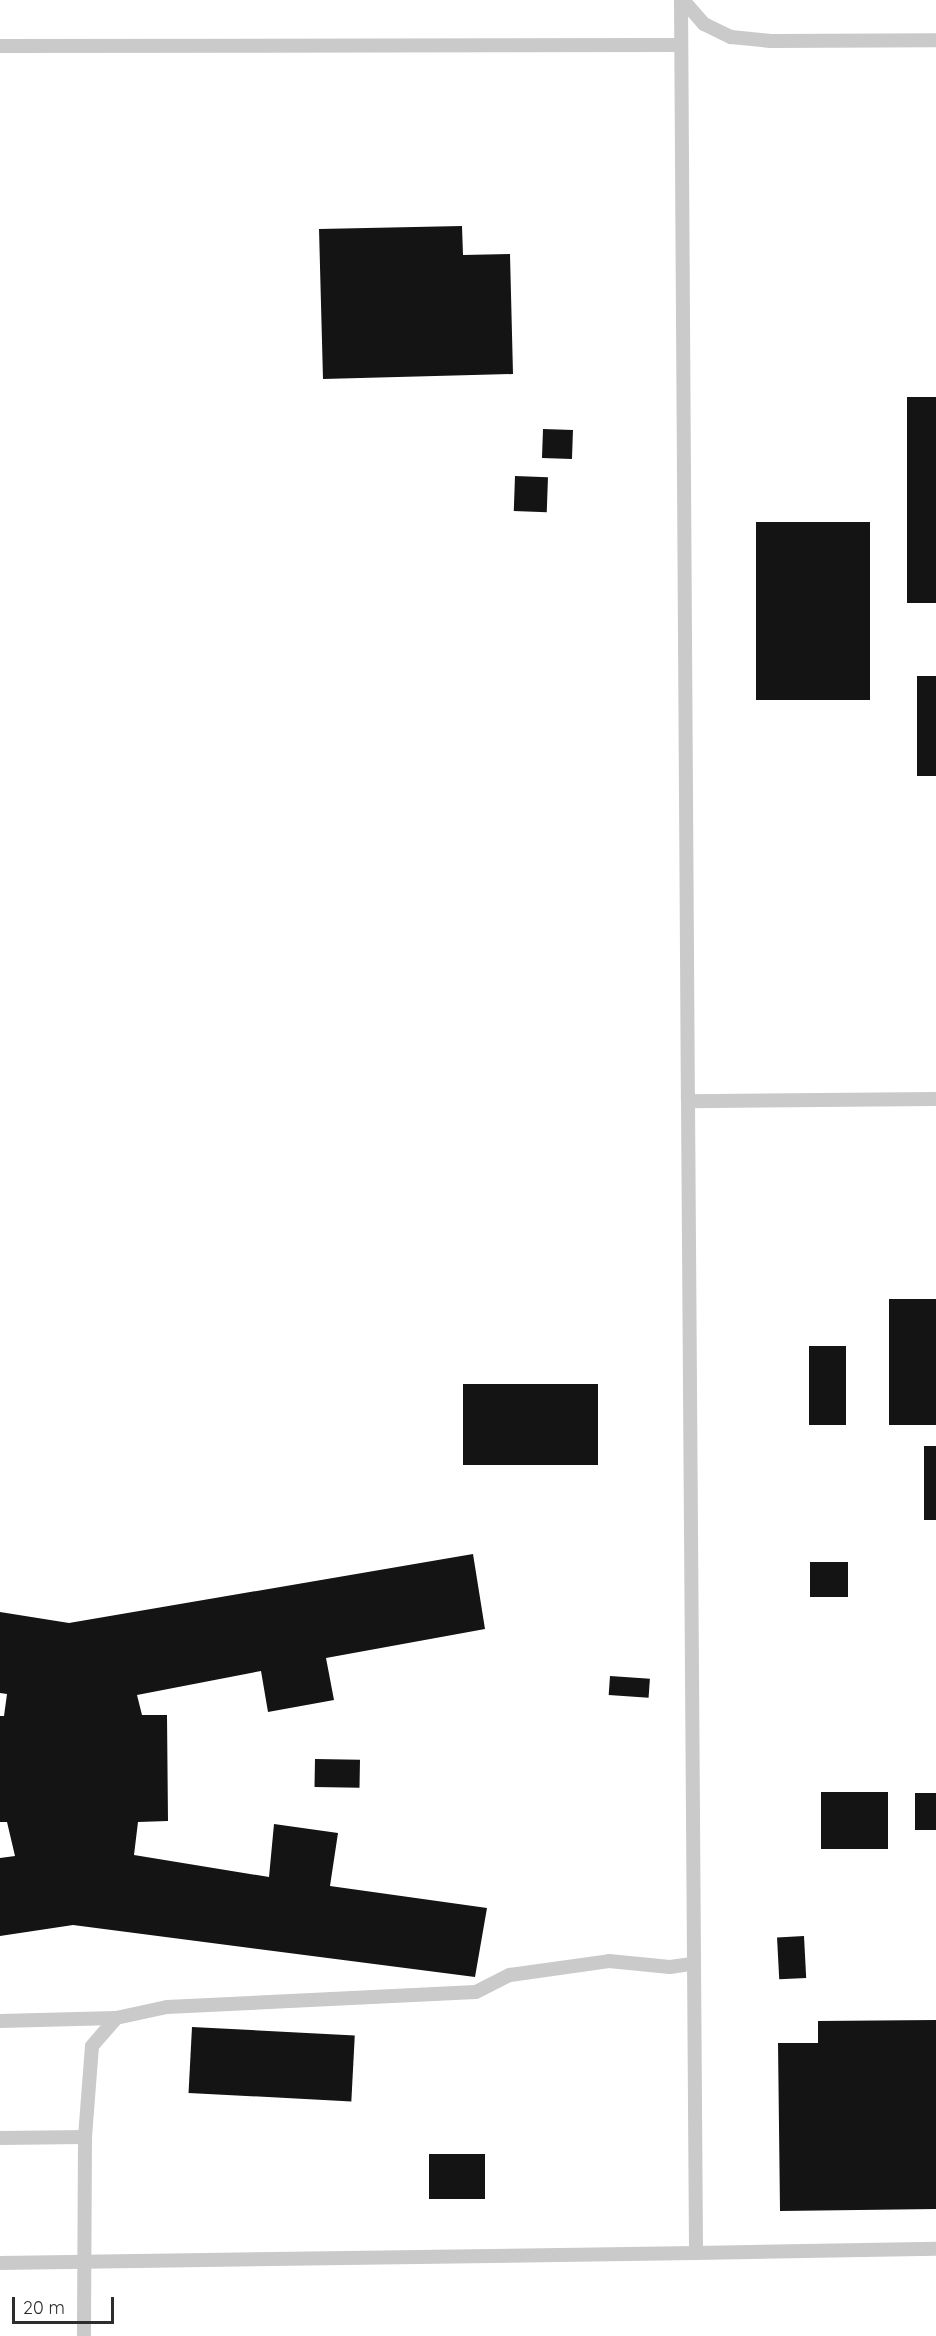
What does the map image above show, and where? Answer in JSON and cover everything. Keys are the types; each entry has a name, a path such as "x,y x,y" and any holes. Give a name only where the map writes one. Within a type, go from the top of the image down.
{"lane":[{"path":"682,0 704,24 731,37 771,41 936,40"},
{"path":"682,0 692,1964 696,2253"},
{"path":"0,46 681,45"},
{"path":"688,1101 936,1100"},
{"path":"0,2021 116,2018 167,2007 476,1992 510,1975 609,1961 670,1967 692,1964"},
{"path":"84,2336 87,2263 85,2137 92,2046 116,2018"},
{"path":"0,2138 85,2137"},
{"path":"0,2263 936,2249"}],"building":[{"path":"462,226 463,255 510,254 513,374 323,379 319,229"},
{"path":"907,397 936,397 936,603 907,603"},
{"path":"543,429 573,430 572,459 542,458"},
{"path":"515,476 548,477 547,512 514,511"},
{"path":"756,522 870,522 870,700 756,700"},
{"path":"917,676 936,676 936,776 917,776"},
{"path":"889,1299 936,1299 936,1425 889,1425"},
{"path":"809,1346 846,1346 846,1425 809,1425"},
{"path":"463,1384 598,1384 598,1465 463,1465"},
{"path":"924,1446 936,1446 936,1520 924,1520"},
{"path":"473,1554 485,1629 326,1658 334,1700 268,1712 261,1671 137,1695 142,1715 167,1715 168,1821 138,1822 134,1855 269,1877 274,1824 338,1833 330,1886 487,1908 475,1977 73,1925 0,1936 0,1858 15,1856 7,1822 0,1822 0,1716 4,1716 7,1694 0,1693 0,1612 69,1623"},
{"path":"810,1562 848,1562 848,1597 810,1597"},
{"path":"610,1676 650,1679 649,1698 609,1695"},
{"path":"315,1759 360,1760 360,1788 315,1787"},
{"path":"821,1792 888,1792 888,1849 821,1849"},
{"path":"915,1793 936,1793 936,1830 915,1830"},
{"path":"804,1936 806,1978 779,1979 777,1937"},
{"path":"936,2020 936,2209 780,2211 778,2043 818,2043 818,2021"},
{"path":"192,2027 355,2036 351,2101 189,2093"},
{"path":"429,2154 485,2154 485,2199 429,2199"}]}
